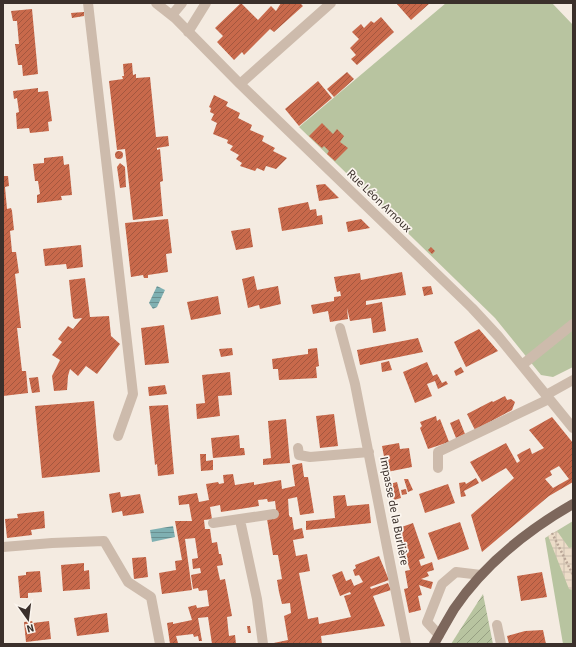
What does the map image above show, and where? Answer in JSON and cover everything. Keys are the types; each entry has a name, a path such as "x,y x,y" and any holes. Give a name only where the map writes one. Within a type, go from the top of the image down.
{"main road":[{"path":"434,644 455,608 481,575 513,545 573,504"}],"street":[{"path":"88,3 134,394 118,436"},
{"name":"Rue Léon Arnoux","path":"156,3 172,15 240,84 472,308 498,336 573,428"},
{"path":"172,15 182,3"},
{"path":"188,32 206,3"},
{"path":"240,84 331,3"},
{"path":"522,365 573,324"},
{"name":"Impasse de la Burlière","path":"340,328 355,384 406,644"},
{"path":"438,468 438,452 548,397 573,380"},
{"path":"298,448 299,455 310,457 369,452"},
{"path":"213,523 274,514"},
{"path":"240,520 258,599 262,644"},
{"path":"3,547 52,543 104,542 128,582 151,597 160,644"},
{"path":"439,635 427,622 442,584 456,572 481,575"},
{"path":"498,625 501,644"}],"path":[{"path":"551,530 573,575"}],"green space":[{"path":"446,3 552,3 573,25 573,367 553,377 541,375 495,318 299,127"},
{"path":"573,521 573,644 563,644 545,538"},
{"path":"483,594 493,644 451,644"}],"shaded area":[{"path":"557,531 569,548 573,547 573,590 569,589 548,536"}],"water":[{"path":"157,286 165,290 157,307 153,309 149,303"},
{"path":"173,526 175,537 152,542 150,530"}],"building":[{"path":"241,3 258,20 271,6 276,11 281,3 300,3 303,6 274,32 270,29 244,55 242,52 234,60 217,42 223,36 215,28"},
{"path":"396,3 430,3 411,20"},
{"path":"32,9 38,74 23,76 22,65 18,65 15,44 19,44 17,21 13,21 11,11"},
{"path":"84,12 84,16 72,18 71,13"},
{"path":"381,17 394,32 357,65 351,59 356,55 350,48 359,39 352,32 361,24 364,28 371,21 374,23"},
{"path":"132,63 133,75 136,74 136,78 150,77 156,137 168,136 169,146 157,148 157,150 160,149 163,181 160,182 163,216 133,220 125,149 117,150 109,81 123,79 123,64"},
{"path":"347,72 354,79 334,97 327,89"},
{"path":"318,81 332,98 299,126 285,109"},
{"path":"38,88 38,92 48,91 52,121 48,122 49,131 30,133 29,128 17,129 16,113 19,112 17,98 14,99 13,91"},
{"path":"214,95 228,102 226,106 240,113 238,118 252,125 250,130 264,136 262,141 275,148 273,151 287,158 276,169 266,166 264,171 257,168 255,171 240,166 242,163 236,159 239,155 230,150 233,146 227,143 228,140 213,134 217,123 211,120 214,114 210,112 211,108 209,107"},
{"path":"322,123 333,134 337,129 344,136 340,142 348,148 335,161 327,154 329,151 324,146 322,148 309,136"},
{"path":"117,151 121,151 123,155 121,159 117,159 115,157 115,153"},
{"path":"63,156 64,165 69,164 72,195 61,196 62,200 37,203 37,195 40,194 38,181 35,181 33,164 44,163 44,158"},
{"path":"120,163 125,167 126,187 120,188 117,167"},
{"path":"3,176 8,176 9,186 5,187 7,209 11,208 12,211 14,230 10,231 12,252 16,252 19,273 15,274 21,328 17,328 22,371 26,371 28,393 3,396"},
{"path":"325,184 339,198 319,201 316,185"},
{"path":"308,202 310,210 316,209 317,216 322,215 323,224 282,231 278,208"},
{"path":"168,219 172,253 166,254 168,272 148,275 148,278 144,278 143,275 131,277 125,223"},
{"path":"361,219 370,228 348,232 346,222"},
{"path":"250,228 253,247 236,250 231,231"},
{"path":"81,245 83,267 67,269 66,264 45,266 43,249"},
{"path":"431,247 435,251 432,254 428,250"},
{"path":"402,272 406,295 366,301 366,305 382,302 386,331 373,333 371,318 350,321 347,308 348,319 330,322 328,311 313,314 311,305 334,301 334,297 341,296 340,291 337,292 334,277 360,273 361,280"},
{"path":"254,276 257,290 278,286 281,304 260,309 259,305 248,308 242,279"},
{"path":"85,278 90,317 109,316 111,336 120,344 97,374 86,366 78,376 70,369 67,390 54,391 52,376 60,360 52,355 62,342 58,339 68,326 73,329 82,318 75,319 73,317 69,280"},
{"path":"431,286 433,294 424,296 422,287"},
{"path":"218,296 221,314 191,320 187,302"},
{"path":"164,325 169,363 145,365 141,328"},
{"path":"479,329 498,351 466,367 454,342"},
{"path":"418,338 423,352 360,365 357,350"},
{"path":"232,348 233,355 221,357 219,349"},
{"path":"317,348 319,366 316,367 317,378 279,380 278,369 273,369 272,359 308,354 308,349"},
{"path":"389,361 392,370 382,372 381,363"},
{"path":"427,362 433,376 437,374 442,383 446,381 448,384 438,389 435,381 427,384 432,396 415,403 403,372"},
{"path":"461,367 464,372 456,376 454,371"},
{"path":"230,372 232,395 218,396 220,416 197,419 196,404 205,403 202,375"},
{"path":"38,377 40,392 32,393 29,378"},
{"path":"165,385 167,394 149,396 148,387"},
{"path":"505,396 507,400 511,399 515,402 512,410 475,430 467,414"},
{"path":"94,401 100,472 42,478 35,406"},
{"path":"168,405 174,474 158,476 157,464 155,465 149,406"},
{"path":"334,414 338,446 320,448 316,416"},
{"path":"436,416 437,421 440,419 449,442 428,449 420,428 422,426 420,422"},
{"path":"552,417 573,443 573,482 549,496 482,552 471,515 514,478 506,468 482,482 470,462 506,443 517,463 520,461 517,455 522,452 530,448 532,454 544,448 529,430","holes":["559,466 569,479 553,488 545,479 552,475 550,471"]},
{"path":"286,419 290,463 263,465 263,459 271,458 268,421"},
{"path":"459,419 465,434 456,438 450,423"},
{"path":"239,435 240,448 244,448 245,455 213,458 211,438"},
{"path":"399,443 400,449 409,448 412,467 387,472 382,446"},
{"path":"200,454 206,454 206,461 213,460 213,470 201,471"},
{"path":"302,463 304,477 308,477 314,513 300,515 297,497 288,499 289,515 292,517 294,530 302,528 304,538 293,540 296,556 307,554 310,571 299,573 308,619 318,617 319,624 351,617 344,596 351,594 350,592 340,596 332,575 342,571 346,581 351,579 354,586 363,582 359,575 355,576 353,570 356,568 355,565 379,556 389,580 370,587 371,589 388,583 391,590 373,596 385,626 321,636 322,644 269,644 288,640 284,616 291,613 290,603 282,604 277,580 282,579 278,555 273,555 267,519 277,517 275,501 268,502 267,499 258,500 259,506 221,512 220,505 210,507 212,519 204,520 205,529 210,529 212,543 217,542 219,554 221,554 223,565 217,566 220,580 225,579 232,616 227,617 229,636 235,635 236,644 212,644 208,617 198,618 202,641 199,641 198,636 194,637 193,634 176,636 178,643 170,644 167,623 173,622 173,624 192,620 188,607 196,605 197,608 209,606 207,590 199,591 198,588 193,589 191,575 201,573 200,568 193,569 192,559 198,558 195,538 185,539 192,590 162,594 159,573 176,570 175,561 182,560 175,521 192,521 189,504 179,505 178,496 197,493 199,502 209,500 206,484 218,482 219,484 224,483 223,475 233,474 235,485 254,482 254,485 281,480 282,489 295,486 292,465"},
{"path":"476,478 479,483 464,491 466,496 461,497 459,483 465,482 466,484"},
{"path":"404,479 408,479 413,490 408,492"},
{"path":"397,482 401,498 394,500 390,484"},
{"path":"448,484 455,503 425,513 419,494"},
{"path":"406,489 407,494 402,495 401,490"},
{"path":"120,492 121,497 140,494 144,513 123,516 122,511 112,513 109,494"},
{"path":"345,495 347,506 369,504 371,523 306,530 306,521 335,518 333,496"},
{"path":"44,511 45,528 31,530 32,535 7,538 5,519 18,518 17,514"},
{"path":"460,522 469,549 438,560 428,533"},
{"path":"413,523 425,558 419,560 421,566 432,562 434,570 427,572 429,576 421,579 433,582 431,589 419,585 422,595 418,596 421,610 409,613 404,589 408,588 405,571 410,570 396,529"},
{"path":"146,557 148,577 134,579 132,558"},
{"path":"84,563 84,571 89,570 90,589 63,591 61,565"},
{"path":"40,571 42,592 28,593 28,598 20,598 18,576 26,575 26,572"},
{"path":"542,572 547,597 521,601 517,576"},
{"path":"107,613 109,632 77,636 74,618"},
{"path":"32,621 33,623 49,621 51,639 26,642 24,622"},
{"path":"247,626 250,626 251,633 248,633"},
{"path":"543,630 546,644 509,644 507,636 525,631"}]}
